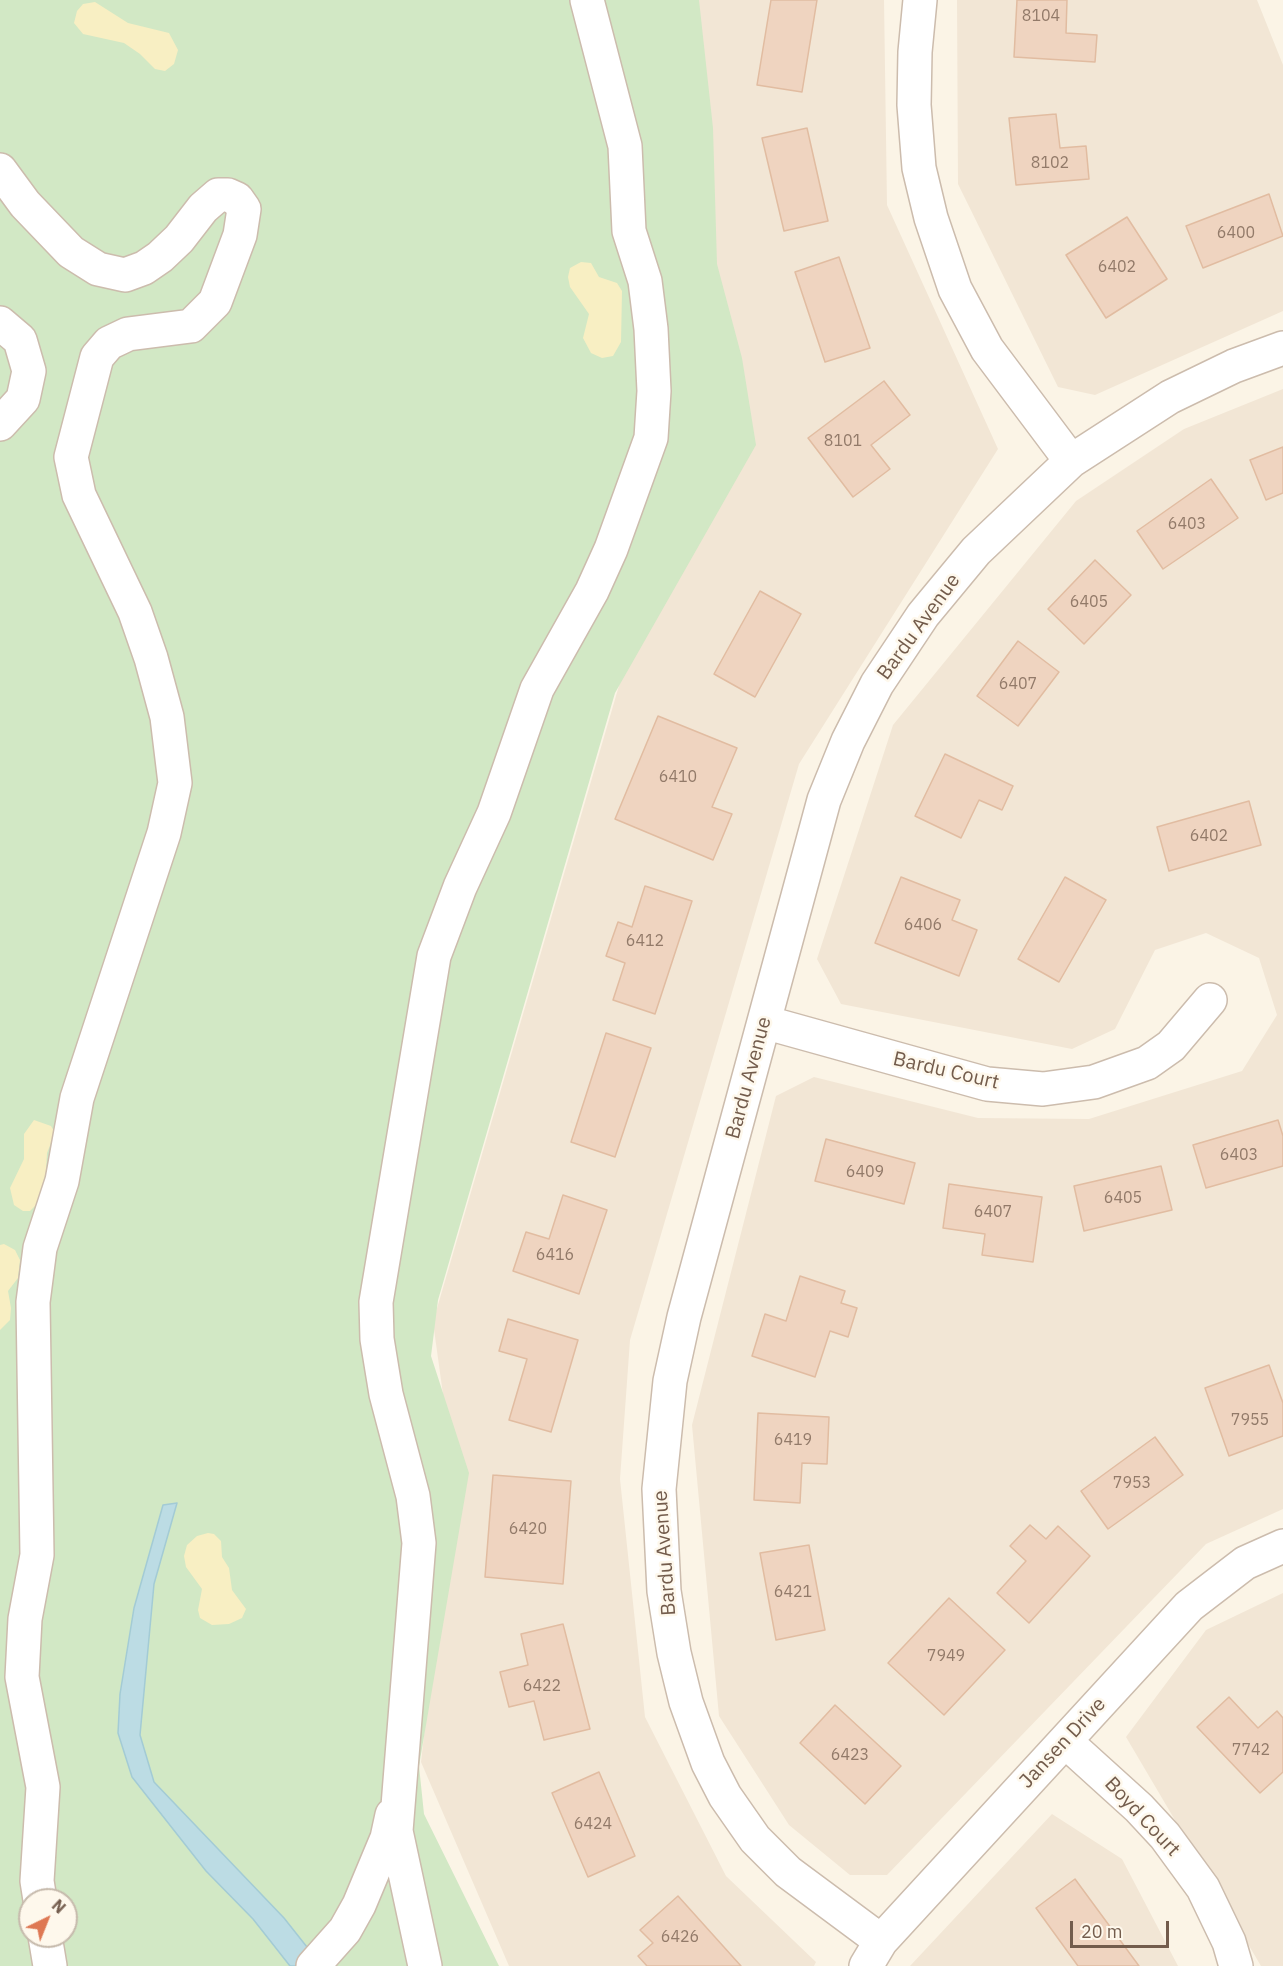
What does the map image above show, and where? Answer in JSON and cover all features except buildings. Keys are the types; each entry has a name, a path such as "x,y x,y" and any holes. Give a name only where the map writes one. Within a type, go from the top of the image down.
{"street":[{"path":"425,1966 396,1831 397,1793 419,1543 413,1496 386,1394 377,1339 376,1302 434,956 460,887 494,813 537,689 592,591 611,549 651,438 654,391 651,329 645,281 629,231 626,146 587,0"},
{"path":"920,0 915,52 914,105 920,168 931,218 955,289 987,349 1071,461"},
{"path":"0,170 26,204 71,252 98,269 125,275 144,268 160,257 179,239 203,208 218,195 228,195 237,199 244,209 240,235 215,302 191,326 128,334 109,343 98,357 71,457 79,495 135,612 151,658 167,717 175,783 164,833 77,1098 62,1181 40,1248 33,1302 37,1556 25,1619 22,1677 43,1787 39,1888"},
{"path":"0,324 20,340 30,371 23,399 0,424"},
{"name":"Bardu Avenue","path":"873,1953 755,1839 725,1796 708,1763 686,1702 674,1653 664,1591 659,1489 670,1381 687,1306 824,800 848,741 877,684 923,615 976,551 1071,461 1170,397 1234,366 1283,348"},
{"name":"Bardu Court","path":"764,1022 987,1084 1043,1089 1094,1082 1147,1063 1171,1046 1210,1000"},
{"name":"Jansen Drive","path":"873,1953 1189,1606 1245,1563 1283,1546"},
{"name":"Boyd Court","path":"1065,1741 1139,1808 1165,1836 1203,1888 1229,1942 1236,1966"},
{"path":"313,1966 341,1933 359,1905 387,1838 397,1793"},
{"path":"47,1948 50,1966"}],"shaded area":[{"path":"674,0 884,0 887,205 998,449 799,764 630,1340 620,1479 645,1717 726,1876 816,1962 814,1966 509,1966 421,1762 454,1474 433,1322 680,477"},
{"path":"957,0 1257,0 1283,65 1283,311 1095,395 1058,387 958,184"},
{"path":"1283,389 1283,1509 1206,1544 887,1875 850,1875 789,1825 719,1716 692,1425 776,1096 814,1077 978,1118 1089,1119 1242,1071 1277,1015 1259,958 1206,933 1155,950 1115,1029 1072,1049 841,1004 817,959 893,725 1076,501 1184,429"},
{"path":"1283,1593 1283,1966 1261,1966 1126,1737 1206,1630"},
{"path":"1052,1814 1122,1859 1178,1966 910,1966"}],"green space":[{"path":"0,0 699,0 713,128 717,264 742,358 756,445 615,693 438,1300 431,1356 469,1473 419,1766 424,1814 499,1966 0,1966"}],"sand":[{"path":"95,2 128,23 169,33 178,50 174,64 165,71 155,69 140,54 124,43 83,34 74,23 77,11 83,4"},
{"path":"581,262 591,263 599,277 617,283 622,291 621,342 613,356 602,358 591,353 583,338 589,314 570,287 568,277 570,268"},
{"path":"34,1120 51,1126 55,1133 47,1153 46,1172 37,1204 30,1211 23,1211 14,1205 10,1188 24,1159 24,1134"},
{"path":"4,1244 15,1250 20,1260 18,1278 8,1291 11,1308 10,1320 0,1330 0,1245"},
{"path":"214,1534 221,1541 222,1557 229,1568 232,1590 246,1609 242,1618 229,1624 212,1625 200,1618 198,1610 202,1589 186,1567 184,1556 187,1545 197,1536"}],"water":[{"path":"177,1503 154,1584 140,1735 154,1782 284,1918 322,1966 290,1966 253,1919 206,1871 132,1777 118,1733 120,1694 134,1608 163,1505"}]}
